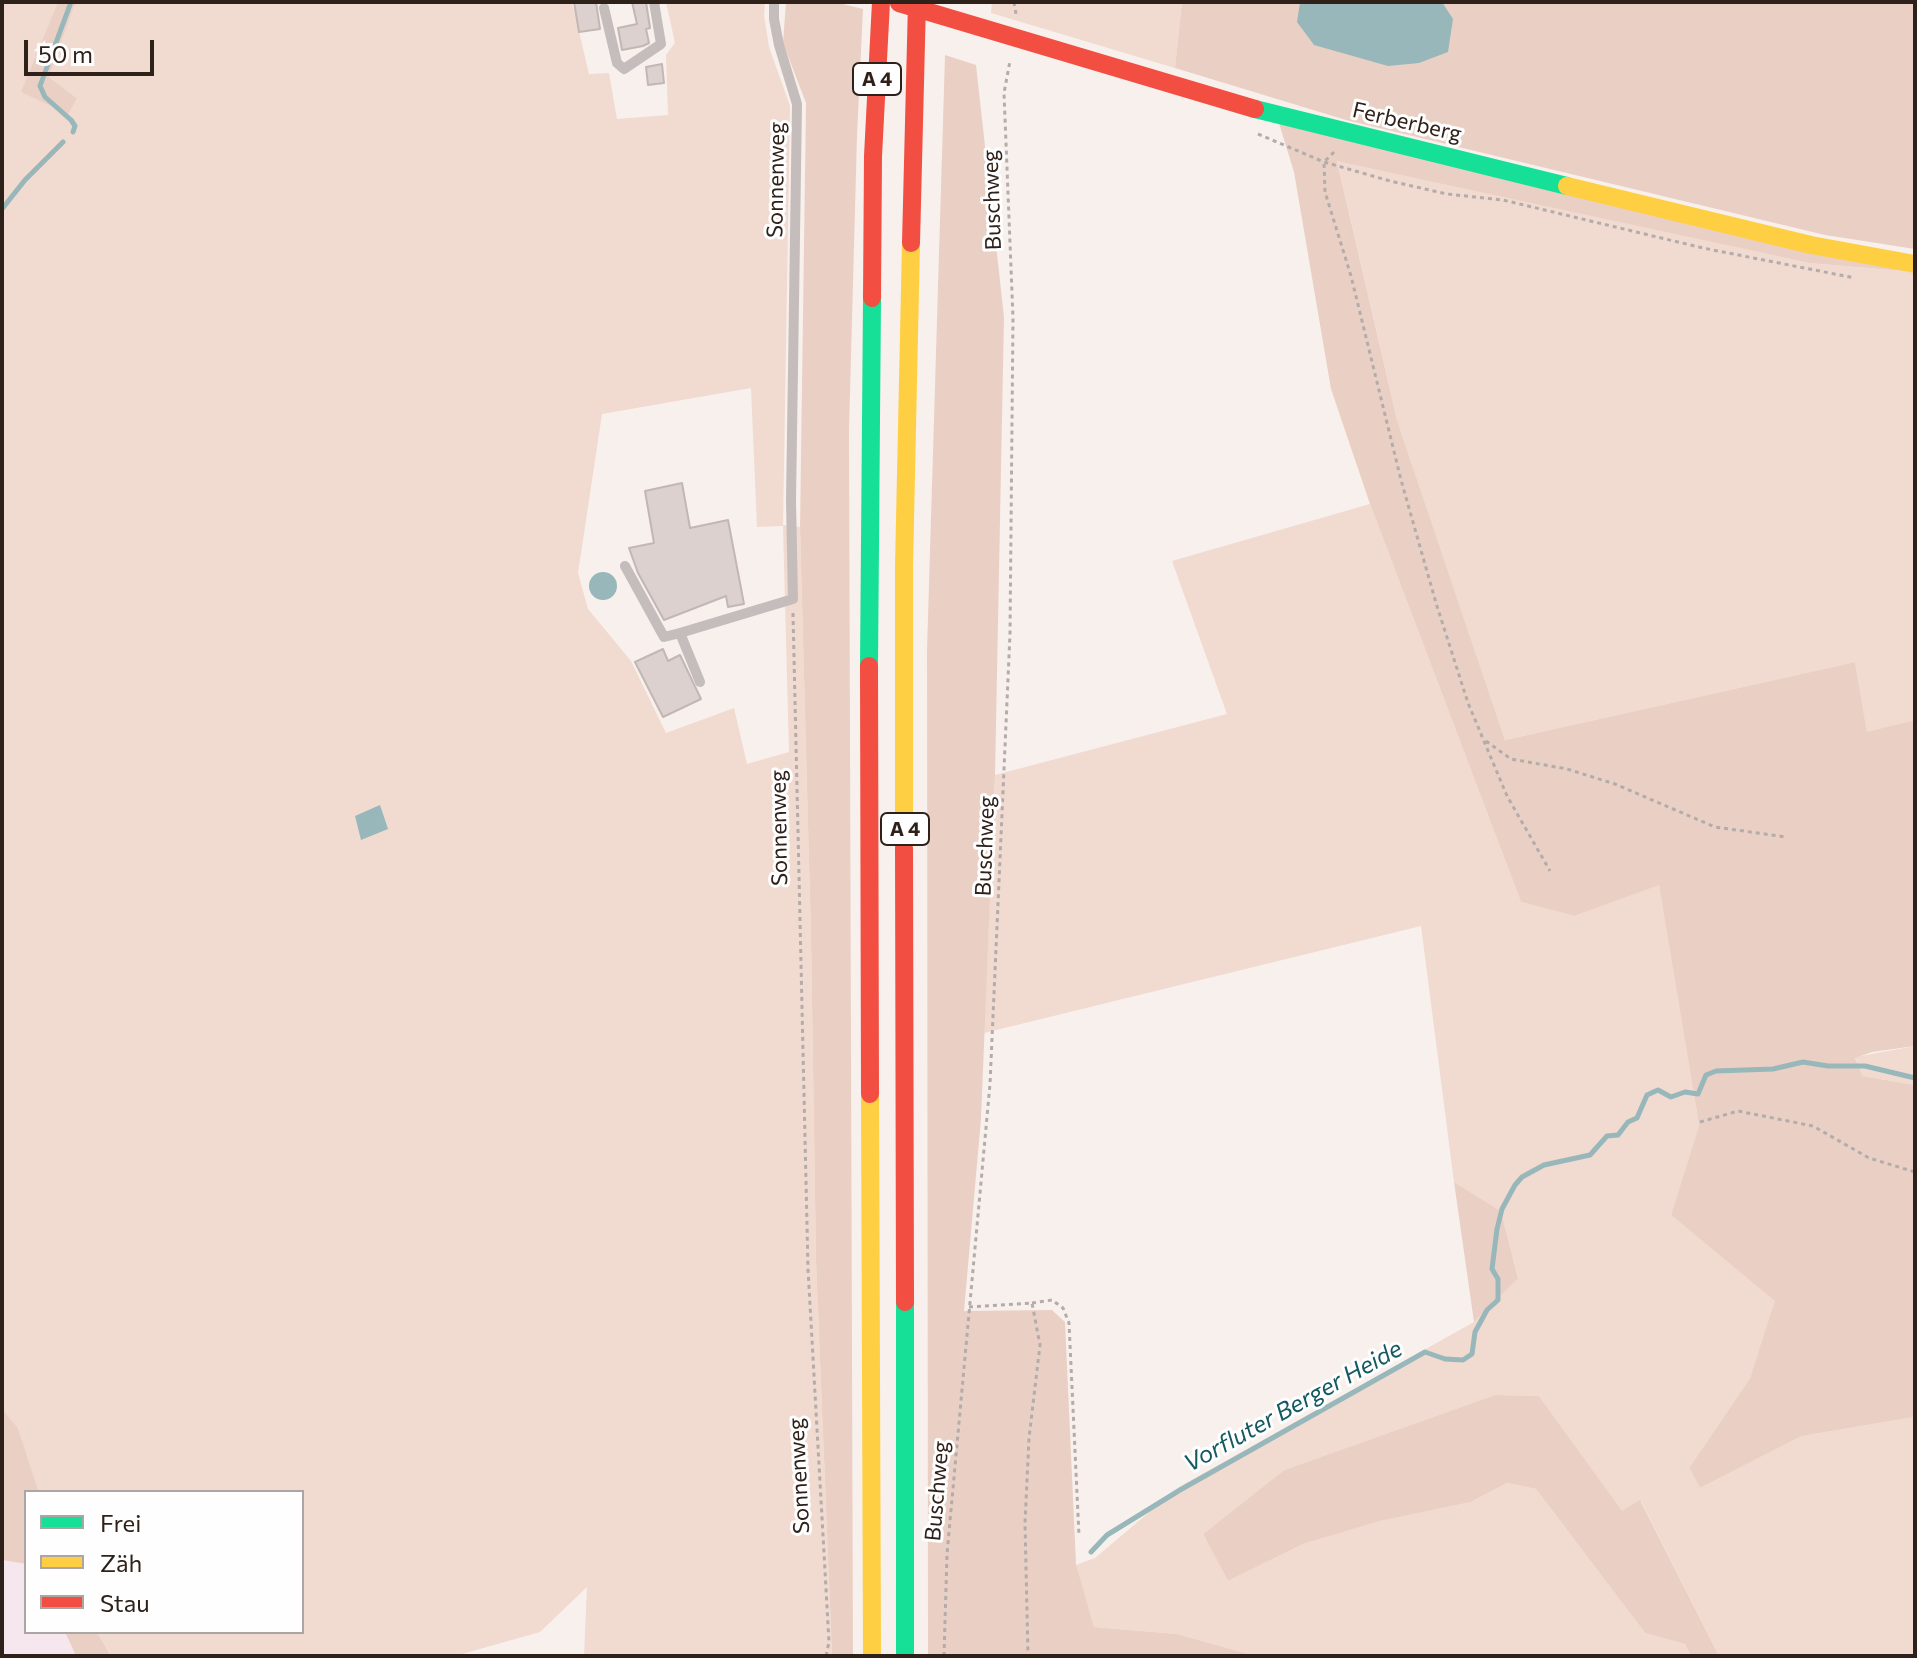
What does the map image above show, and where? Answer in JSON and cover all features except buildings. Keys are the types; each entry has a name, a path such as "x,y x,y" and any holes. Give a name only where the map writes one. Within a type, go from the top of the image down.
{"main road":[{"name":"A 4","path":"872,1656 869,555 873,156 881,2"},
{"name":"Ferberberg","path":"895,2 1280,116 1811,245 1915,264"},
{"name":"A 4","path":"905,1656 904,566 917,2"}],"lane":[{"path":"604,8 617,63 624,69 661,44 654,2"},
{"name":"Sonnenweg","path":"774,2 779,45 797,104 791,501 793,599"},
{"path":"625,566 664,637 793,599"},
{"path":"680,633 700,682"}],"path":[{"name":"Buschweg","path":"944,1656 947,1554 990,1084 1010,634 1013,318 1004,93 1015,37"},
{"path":"1255,133 1324,162 1447,194 1503,200 1703,248 1866,279"},
{"path":"1361,135 1336,149 1324,162 1325,192 1351,276 1401,480 1468,703 1507,796 1550,871"},
{"name":"Sonnenweg","path":"793,599 807,1253 829,1642 826,1656"},
{"path":"1486,741 1511,759 1567,769 1615,784 1715,827 1786,837"},
{"path":"1700,1122 1738,1111 1813,1126 1869,1158 1915,1172"},
{"path":"969,1307 1052,1300 1063,1308 1069,1323 1079,1536"},
{"path":"1028,1656 1025,1523 1029,1438 1040,1345 1032,1303"}],"shaded area":[{"path":"2,2 58,2 22,92 77,98 49,77 74,7 79,2 572,2 589,74 609,73 617,119 668,115 666,55 675,43 666,2 765,2 769,47 790,106 783,525 800,527 816,1261 832,1656 584,1656 587,1587 540,1632 455,1656 111,1656 98,1634 304,1634 304,1490 38,1490 18,1428 2,1409","holes":["751,388 757,527 783,526 789,752 747,764 734,708 666,733 631,661 588,609 578,573 602,414"]},
{"path":"58,2 79,2 74,7 49,77 77,98 68,114 21,92"},
{"path":"786,2 835,2 863,9 849,430 853,1656 832,1656 816,1261 800,527 806,103 783,43"},
{"path":"992,2 1182,2 1175,68 991,13"},
{"path":"1182,2 1915,2 1915,249 1825,235 1346,120 1175,68"},
{"path":"945,55 976,65 1004,317 995,775 981,1119 964,1311 1052,1310 1065,1322 1076,1564 1094,1627 1177,1634 1256,1656 928,1656 927,650"},
{"path":"1278,120 1915,272 1809,263 1337,161 1397,420 1505,740 1855,662 1867,732 1915,720 1915,1046 1872,1052 1855,1058 1863,1076 1915,1085 1915,1417 1802,1436 1700,1488 1689,1468 1750,1378 1775,1301 1671,1215 1699,1125 1659,885 1574,916 1521,902 1370,504 1331,389 1294,172"},
{"path":"1337,160 1809,263 1915,272 1915,720 1867,733 1855,662 1505,740 1397,420"},
{"path":"1370,504 1521,902 1574,916 1659,884 1699,1125 1671,1215 1776,1301 1750,1378 1689,1468 1700,1488 1802,1436 1915,1417 1915,1656 1719,1656 1641,1501 1622,1512 1539,1396 1495,1395 1284,1470 1203,1534 1228,1581 1303,1544 1379,1521 1471,1502 1507,1483 1536,1489 1645,1633 1685,1644 1691,1656 1256,1656 1177,1634 1094,1627 1076,1565 1095,1558 1179,1487 1474,1322 1518,1277 1501,1211 1454,1182 1421,926 984,1033 995,775 1227,714 1172,561"},
{"path":"1915,1046 1915,1085 1863,1076 1855,1057"},
{"path":"1454,1182 1501,1211 1518,1278 1474,1322"},
{"path":"1495,1395 1539,1396 1622,1511 1640,1500 1719,1656 1691,1656 1685,1644 1645,1633 1536,1489 1507,1483 1471,1502 1380,1521 1303,1544 1228,1581 1203,1534 1284,1470"},
{"path":"2,1409 18,1428 38,1490 24,1490 24,1564 2,1560"},
{"path":"2,1560 24,1564 24,1634 66,1634 76,1656 2,1656"},
{"path":"66,1634 98,1634 111,1656 76,1656"}],"water":[{"path":"1300,2 1442,2 1453,19 1448,52 1419,63 1388,66 1314,45 1297,22"},
{"path":"603,572 613,576 617,586 613,596 603,600 593,596 589,586 593,576"},
{"path":"380,805 388,829 361,840 355,816"}],"waterway":[{"path":"71,2 40,86 45,97 71,120 75,126 73,132"},
{"path":"2,209 25,180 63,142"},
{"name":"Vorfluter Berger Heide","path":"1091,1552 1107,1535 1180,1490 1425,1352 1445,1359 1463,1360 1472,1354 1475,1332 1487,1310 1498,1300 1498,1279 1492,1269 1497,1229 1502,1209 1515,1185 1522,1177 1544,1165 1590,1155 1607,1136 1618,1135 1628,1122 1637,1118 1647,1095 1658,1090 1671,1097 1685,1092 1698,1094 1706,1075 1716,1071 1773,1069 1803,1062 1865,1066 1915,1078"}],"traffic: fast":[{"path":"1255,109 1567,186"},
{"path":"869,666 872,298"},
{"path":"905,1302 905,1656"}],"traffic: slow":[{"path":"1567,186 1811,245 1915,264"},
{"path":"904,848 904,566 911,243"},
{"path":"870,1094 872,1656"}],"traffic: jam":[{"path":"872,298 873,156 881,2"},
{"path":"911,243 917,2"},
{"path":"899,3 1255,109"},
{"path":"869,666 870,1094"},
{"path":"904,848 905,1302"}]}
